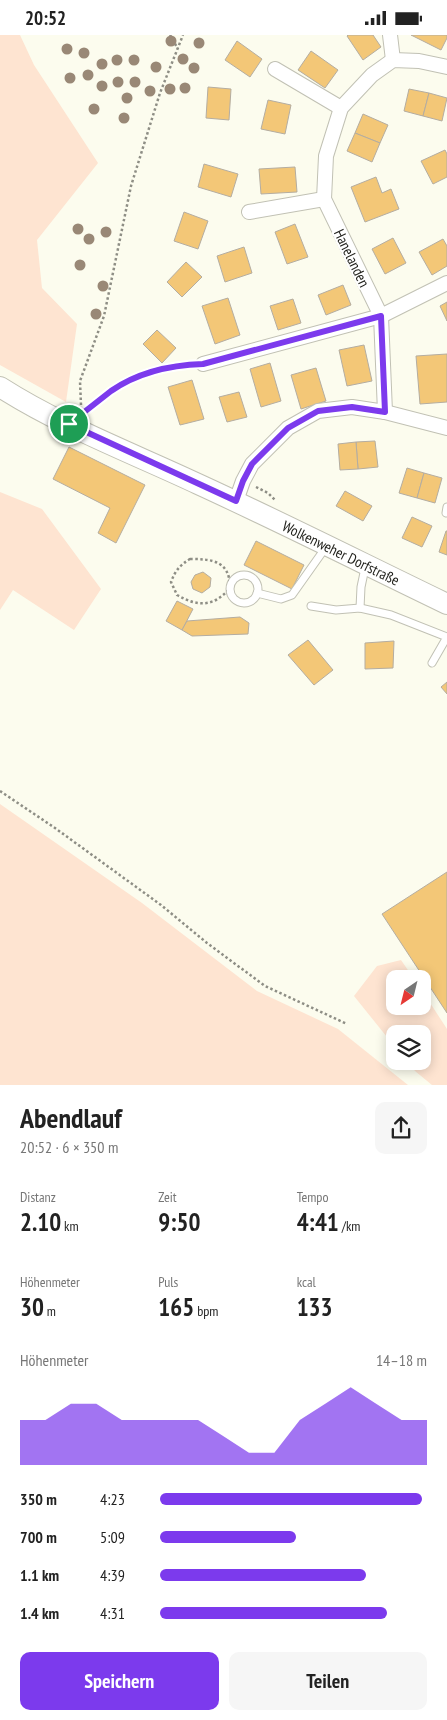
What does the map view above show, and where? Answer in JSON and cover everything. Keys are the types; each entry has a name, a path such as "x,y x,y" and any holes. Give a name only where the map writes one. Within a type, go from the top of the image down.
{"street":[{"path":"390,35 394,60 420,61 447,67"},
{"name":"Hanelanden","path":"385,412 381,316 324,199 326,156 341,108 372,75 394,60"},
{"path":"275,69 341,108"},
{"path":"249,212 324,199"},
{"path":"203,364 381,316 447,283"},
{"name":"Wolkenweher Dorfstraße","path":"0,387 15,397 69,424 236,501 447,604"},
{"path":"236,501 243,481 252,464 288,428 318,411 352,407 385,412 447,428"}],"lane":[{"path":"257,593 281,599 292,595 327,546"},
{"path":"360,608 361,587 366,565"},
{"path":"247,575 253,578 258,589 250,602 241,603 232,596 230,588 232,582 237,577 247,575"},
{"path":"311,605 336,609 360,608 391,615 447,637 432,663"}],"path":[{"path":"170,35 178,49"},
{"path":"69,424 81,405 80,381 104,315 131,186 160,93 183,35"},
{"path":"69,424 113,390 150,372 188,364 203,364"},
{"path":"190,559 205,559 221,564 226,569 230,577 230,588 222,597 214,601 195,603 177,595 171,582 180,566 190,559"},
{"path":"0,791 137,888 265,986 347,1024"}],"shaded area":[{"path":"0,35 20,35 34,65 98,163 37,240 42,288 77,324 66,402 0,365"},
{"path":"0,492 42,509 101,589 74,630 13,590 0,610"},
{"path":"0,804 142,903 257,991 338,1029 386,1067 386,1070 389,1070 408,1085 0,1085"},
{"path":"401,960 408,970 386,970 386,1015 431,1015 431,1004 447,1029 447,1085 432,1085 414,1070 431,1070 431,1025 386,1025 386,1036 354,996 377,966"}],"building":[{"path":"348,35 373,35 381,47 363,60"},
{"path":"411,35 447,35 447,38 441,50"},
{"path":"237,41 262,59 250,77 225,60"},
{"path":"311,51 338,70 325,88 298,70"},
{"path":"208,87 231,89 229,120 206,118"},
{"path":"409,89 429,93 423,116 404,111"},
{"path":"429,93 447,98 442,121 423,116"},
{"path":"268,100 291,105 285,134 261,129"},
{"path":"363,114 388,125 380,143 355,133"},
{"path":"355,133 380,143 372,162 347,151"},
{"path":"445,150 447,154 447,177 433,184 421,161"},
{"path":"204,164 238,174 231,197 198,187"},
{"path":"295,167 297,192 261,194 259,169"},
{"path":"376,177 382,193 391,189 399,209 365,222 351,187"},
{"path":"184,212 208,221 198,249 174,241"},
{"path":"295,224 308,257 287,264 275,232"},
{"path":"393,238 406,263 385,274 372,249"},
{"path":"443,239 447,246 447,266 432,275 419,252"},
{"path":"244,247 252,273 225,282 217,256"},
{"path":"186,262 202,277 182,297 167,282"},
{"path":"343,285 351,305 326,315 318,295"},
{"path":"228,298 240,335 215,344 202,306"},
{"path":"293,299 301,323 278,330 270,306"},
{"path":"447,302 447,321 440,306"},
{"path":"157,330 176,348 162,363 143,344"},
{"path":"364,345 372,381 347,386 339,350"},
{"path":"447,354 447,402 420,404 416,356"},
{"path":"270,363 281,401 261,407 250,369"},
{"path":"316,368 326,401 301,409 291,375"},
{"path":"192,380 204,419 180,425 168,387"},
{"path":"239,392 247,417 227,422 219,397"},
{"path":"375,441 378,467 358,469 356,442"},
{"path":"356,442 358,469 340,470 338,444"},
{"path":"69,447 145,485 116,543 98,533 110,508 53,479"},
{"path":"407,468 424,473 417,498 399,493"},
{"path":"424,473 442,478 435,503 417,498"},
{"path":"345,491 372,506 363,521 336,506"},
{"path":"412,517 432,526 422,547 402,538"},
{"path":"447,531 447,555 439,552"},
{"path":"256,541 304,565 292,589 244,565"},
{"path":"203,572 211,578 210,587 202,593 193,589 191,582 195,575"},
{"path":"177,601 193,609 182,630 166,621"},
{"path":"240,617 249,623 248,634 192,636 182,630 187,621"},
{"path":"308,640 333,670 314,685 288,655"},
{"path":"394,641 393,668 365,669 365,643"},
{"path":"447,682 447,694 441,687"},
{"path":"447,872 447,1013 431,989 431,970 419,970 382,914"}],"route":[{"path":"381,316 385,412 352,407 318,411 288,428 252,464 243,481 236,501 69,424 113,390 150,372 188,364 203,364 381,316"}]}
